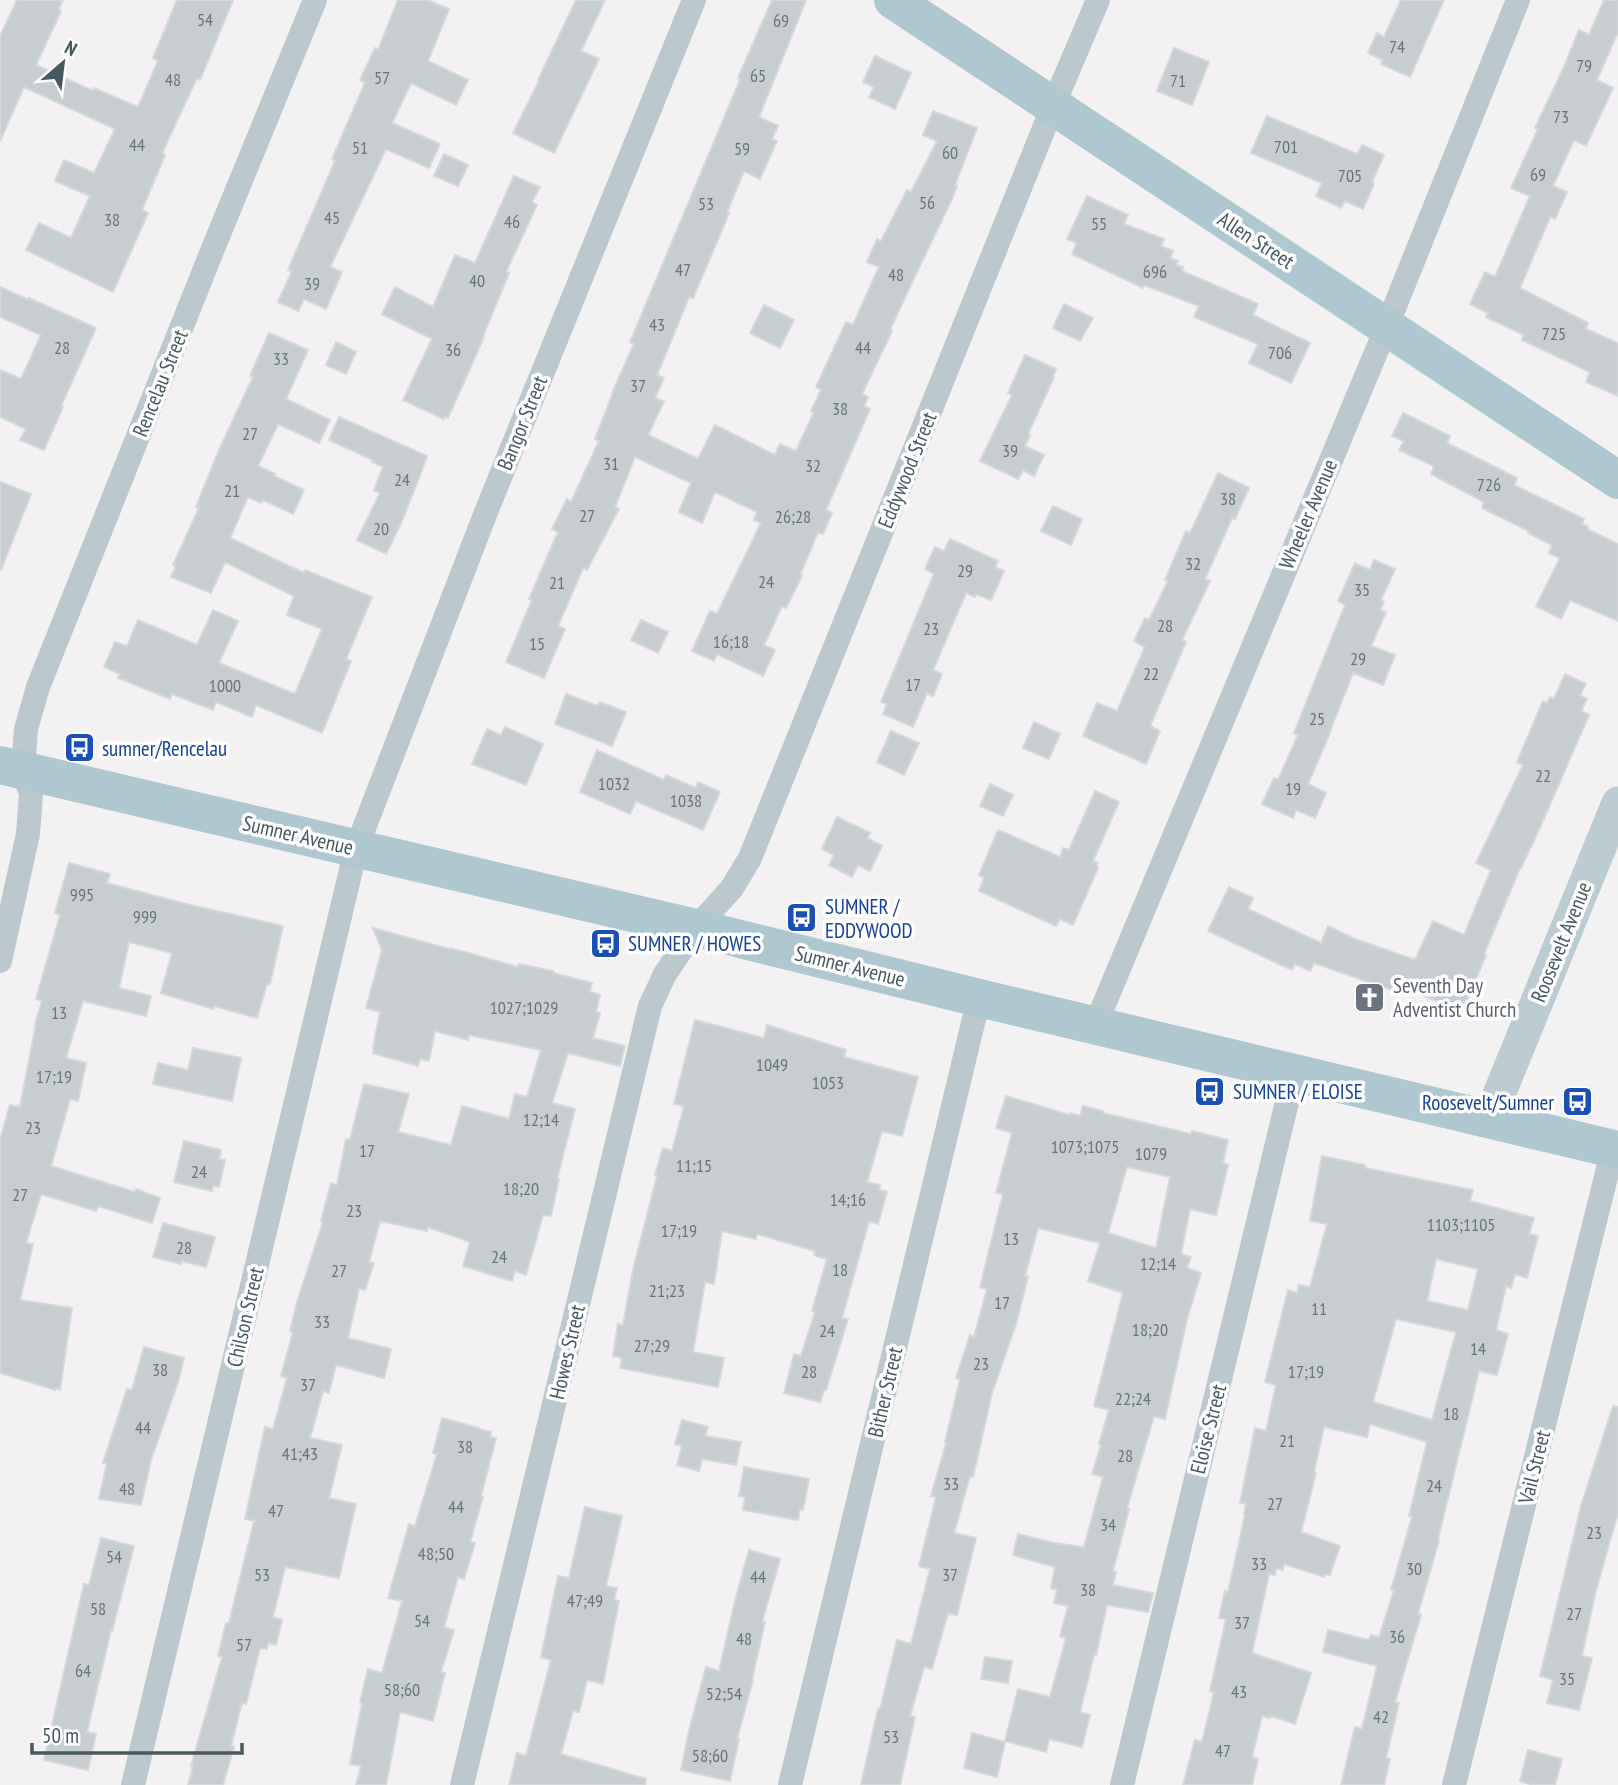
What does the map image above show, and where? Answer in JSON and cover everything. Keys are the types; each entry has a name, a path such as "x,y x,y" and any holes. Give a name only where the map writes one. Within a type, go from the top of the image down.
{"main road":[{"name":"Allen Street","path":"893,0 1618,480"},
{"name":"Sumner Avenue","path":"12,768 696,928 1616,1150"}],"street":[{"name":"Rencelau Street","path":"0,961 28,834 31,794 12,768 38,687 315,0"},
{"name":"Bangor Street","path":"356,849 488,507 694,0"},
{"name":"Eddywood Street","path":"696,928 732,888 750,859 1098,0"},
{"name":"Wheeler Avenue","path":"1094,1026 1387,326 1518,0"},
{"name":"Roosevelt Avenue","path":"1489,1119 1618,803"},
{"name":"Chilson Street","path":"133,1785 356,849"},
{"name":"Howes Street","path":"462,1785 650,1006 665,974 696,928"},
{"name":"Bither Street","path":"790,1785 979,998"},
{"name":"Eloise Street","path":"1122,1785 1294,1073"},
{"name":"Vail Street","path":"1454,1785 1616,1150"}],"building":[{"path":"17,0 63,0 58,10 61,11 36,65 93,91 94,88 138,107 158,61 153,58 177,0 233,0 200,80 197,78 162,153 165,155 142,210 148,213 113,292 26,250 39,223 71,238 90,196 55,181 64,160 94,173 115,129 24,87 0,141 0,36"},
{"path":"398,0 427,0 449,9 428,61 468,80 456,105 411,83 392,123 440,144 429,168 386,149 330,267 342,272 326,309 304,299 298,311 278,302 292,271 288,270 365,83 360,80 375,48 378,50"},
{"path":"576,0 605,0 581,51 599,59 554,153 513,133"},
{"path":"772,0 806,0 759,117 778,126 772,139 777,141 760,179 744,171 693,298 689,297 657,375 664,378 655,398 664,401 648,435 698,459 715,425 775,455 780,444 796,451 821,390 816,387 846,322 853,325 879,267 867,262 877,239 881,241 907,190 911,192 937,141 923,135 933,111 977,128 951,201 862,394 868,397 864,406 870,409 826,510 832,513 823,534 818,532 800,575 802,576 786,608 782,606 764,645 775,650 763,676 717,654 714,661 692,651 710,611 717,614 761,523 754,520 757,512 715,492 702,523 679,512 691,483 635,457 615,507 619,509 587,570 583,568 558,626 565,629 544,678 506,662 558,532 552,529 567,499 571,502 599,441 595,439 634,344 630,342"},
{"path":"1401,0 1444,0 1410,77 1381,64 1383,60 1368,53 1377,33 1384,37"},
{"path":"1604,0 1618,0 1618,32 1597,80 1613,88 1586,146 1574,140 1553,186 1567,192 1555,219 1550,217 1520,288 1588,323 1586,329 1618,343 1618,396 1586,382 1590,372 1522,340 1524,335 1486,317 1488,313 1470,304 1485,272 1495,277 1530,196 1511,188 1579,30 1589,35"},
{"path":"1174,48 1209,62 1192,105 1157,91"},
{"path":"875,56 911,73 895,109 869,97 874,87 863,82"},
{"path":"1267,116 1357,154 1362,145 1384,155 1363,209 1345,201 1341,208 1316,196 1322,183 1251,153"},
{"path":"444,154 468,165 458,186 434,176"},
{"path":"514,176 540,187 532,202 537,205 506,272 509,273 484,337 448,418 445,416 444,419 403,400 432,339 382,314 395,287 433,307 455,255 475,263"},
{"path":"1087,196 1128,215 1124,224 1164,239 1161,246 1173,251 1170,258 1178,261 1176,265 1183,267 1182,271 1258,304 1253,315 1310,343 1291,383 1249,363 1258,344 1194,317 1199,306 1144,285 1143,288 1072,254 1077,243 1067,239"},
{"path":"0,287 96,328 44,450 20,440 26,429 0,417 0,370 21,379 41,335 0,317"},
{"path":"1064,304 1093,318 1080,341 1053,328"},
{"path":"764,305 794,320 780,348 750,333"},
{"path":"269,333 308,350 286,399 330,420 319,443 278,424 258,466 304,490 293,514 263,500 261,503 248,497 230,538 304,573 305,570 372,597 346,659 351,661 322,733 256,705 252,717 216,702 213,710 172,694 170,699 118,678 120,674 104,667 115,642 127,646 138,620 197,645 213,610 238,621 219,663 295,694 322,629 287,615 294,596 225,562 211,593 171,577 176,566 173,565 199,508 196,507 253,377 250,376"},
{"path":"336,342 356,352 346,374 326,365"},
{"path":"1025,355 1056,369 1025,446 1044,455 1034,476 1023,470 1018,479 980,461 1012,395 1008,393"},
{"path":"1403,413 1450,436 1447,443 1517,478 1514,485 1584,519 1582,524 1588,527 1587,529 1618,544 1618,621 1570,600 1561,619 1536,606 1560,558 1549,553 1552,545 1482,508 1484,502 1431,474 1434,466 1399,450 1404,441 1392,436"},
{"path":"339,417 427,456 386,554 357,540 380,493 374,490 383,467 329,440"},
{"path":"1218,473 1249,488 1235,519 1232,518 1205,579 1210,581 1182,640 1186,642 1150,726 1160,731 1146,764 1083,736 1097,703 1117,711 1145,647 1134,641 1145,618 1149,620 1168,581 1165,580 1186,531 1190,533"},
{"path":"0,482 31,494 1,570 0,570"},
{"path":"1053,506 1082,519 1071,545 1041,531"},
{"path":"950,539 998,561 995,567 1004,571 991,600 966,593 933,670 942,674 933,696 927,693 913,727 883,714 887,704 881,702 934,574 925,569 935,547 944,551"},
{"path":"1374,560 1395,569 1381,600 1384,602 1380,610 1386,612 1371,646 1395,655 1383,685 1353,673 1308,784 1326,793 1315,818 1296,810 1293,818 1262,804 1274,778 1278,780 1298,735 1294,733 1345,605 1338,601 1355,563 1370,570"},
{"path":"641,620 668,632 658,653 631,640"},
{"path":"1565,674 1586,684 1580,695 1587,699 1581,711 1589,715 1520,868 1463,1011 1408,990 1406,995 1314,963 1310,971 1295,964 1292,970 1208,931 1229,887 1253,898 1248,909 1321,943 1328,926 1355,939 1415,960 1433,921 1464,935 1491,870 1476,863 1523,765 1517,762 1543,701 1547,703 1550,697 1554,699"},
{"path":"566,694 598,706 600,702 626,712 612,746 555,724"},
{"path":"1034,722 1060,734 1049,759 1023,748"},
{"path":"505,727 543,744 526,785 472,764 487,729 501,735"},
{"path":"891,731 919,743 904,775 877,762"},
{"path":"597,750 664,780 666,775 696,788 698,782 720,792 703,830 636,801 630,814 580,792"},
{"path":"990,784 1013,795 1003,816 980,806"},
{"path":"1095,791 1119,802 1093,861 1098,863 1098,868 1073,925 1060,919 1056,926 979,891 984,878 979,875 998,830 1060,857 1063,848 1069,850"},
{"path":"837,817 870,833 867,838 882,846 870,871 858,865 852,877 829,865 834,855 822,849"},
{"path":"69,863 110,874 107,883 283,926 270,984 267,984 257,1018 214,1006 213,1009 161,993 172,953 129,942 119,988 151,996 146,1016 83,1001 66,1058 86,1063 78,1101 70,1099 51,1166 160,1198 152,1223 98,1206 96,1211 41,1194 26,1243 33,1244 20,1300 72,1308 60,1390 55,1390 0,1373 0,1140 10,1105 20,1107 35,1024 42,1001 36,999 60,915 55,913"},
{"path":"373,928 518,967 519,964 553,971 592,983 590,992 600,995 596,1012 600,1013 593,1038 625,1046 620,1066 568,1053 552,1103 575,1109 557,1179 551,1216 543,1215 526,1275 515,1271 512,1281 463,1266 470,1242 428,1227 427,1231 380,1221 369,1262 374,1263 365,1290 359,1288 348,1338 391,1349 384,1378 336,1365 329,1393 323,1391 310,1438 342,1445 329,1498 356,1504 339,1578 285,1567 273,1617 282,1620 276,1645 268,1643 267,1649 260,1648 246,1704 242,1703 231,1746 234,1747 223,1785 188,1785 222,1657 218,1656 226,1623 229,1623 254,1521 245,1519 265,1427 273,1429 287,1378 281,1376 293,1332 290,1331 297,1302 323,1222 321,1221 331,1183 337,1185 346,1139 350,1140 364,1084 409,1094 398,1132 451,1145 462,1106 509,1119 515,1094 527,1097 541,1050 469,1035 468,1040 435,1031 429,1061 420,1059 418,1066 373,1053 380,1012 366,1008 382,950"},
{"path":"695,1020 764,1038 767,1025 846,1050 844,1057 918,1077 902,1136 882,1131 867,1182 880,1185 879,1190 887,1192 878,1224 869,1221 842,1318 848,1319 820,1402 784,1393 794,1354 801,1356 815,1312 812,1311 827,1259 814,1255 815,1251 757,1234 756,1239 722,1231 714,1284 705,1282 693,1352 724,1358 718,1387 620,1368 622,1358 613,1356 618,1324 623,1325 633,1270 657,1176 655,1175 663,1148 672,1151 684,1106 674,1104"},
{"path":"193,1048 241,1058 232,1101 153,1084 158,1063 188,1070"},
{"path":"1006,1096 1070,1115 1080,1116 1083,1106 1191,1134 1192,1131 1228,1140 1223,1163 1228,1165 1216,1215 1190,1209 1181,1254 1191,1257 1187,1268 1201,1273 1187,1319 1165,1419 1154,1416 1127,1508 1129,1509 1113,1571 1116,1572 1113,1585 1153,1593 1148,1612 1107,1605 1080,1712 1090,1715 1082,1747 1049,1739 1046,1752 1005,1741 1018,1689 1050,1697 1066,1638 1060,1636 1068,1606 1054,1603 1057,1590 1051,1588 1055,1567 1013,1555 1018,1534 1084,1547 1103,1477 1092,1474 1109,1410 1094,1406 1123,1293 1088,1281 1100,1243 1038,1228 1016,1324 992,1393 973,1477 970,1476 954,1533 976,1538 957,1615 948,1613 932,1669 924,1667 910,1716 915,1717 900,1785 861,1785 897,1640 911,1644 930,1569 919,1566 936,1497 931,1496 960,1379 956,1378 970,1335 974,1337 987,1289 980,1287 1003,1194 996,1193 1012,1133 996,1128","holes":["1127,1167 1170,1177 1156,1248 1108,1233"]},
{"path":"184,1141 221,1150 219,1159 225,1160 219,1187 213,1186 212,1191 174,1182"},
{"path":"1322,1156 1365,1165 1365,1168 1473,1190 1470,1201 1534,1218 1529,1234 1538,1236 1527,1278 1515,1274 1511,1288 1506,1286 1496,1330 1508,1334 1497,1375 1479,1371 1439,1540 1418,1614 1421,1615 1395,1702 1399,1703 1386,1758 1390,1759 1384,1785 1341,1785 1355,1727 1362,1729 1377,1666 1323,1652 1328,1630 1369,1640 1371,1635 1379,1637 1412,1517 1409,1516 1427,1442 1370,1424 1367,1437 1324,1427 1301,1532 1340,1546 1330,1575 1325,1574 1324,1577 1284,1564 1283,1570 1276,1568 1275,1575 1269,1574 1252,1653 1311,1673 1295,1724 1271,1716 1262,1716 1252,1757 1258,1759 1252,1785 1183,1785 1195,1740 1202,1742 1214,1692 1210,1691 1226,1619 1219,1618 1225,1591 1228,1592 1245,1515 1246,1504 1240,1503 1255,1428 1266,1431 1276,1385 1265,1382 1288,1290 1297,1293 1299,1285 1310,1287 1327,1224 1310,1221","holes":["1436,1259 1478,1269 1468,1310 1427,1301","1396,1319 1456,1332 1432,1420 1373,1402"]},
{"path":"163,1223 215,1237 206,1267 153,1257"},
{"path":"144,1347 184,1358 178,1382 151,1460 141,1505 99,1499 107,1463 103,1463 127,1389 132,1390"},
{"path":"1613,1406 1618,1407 1618,1513 1595,1594 1582,1656 1592,1658 1579,1710 1547,1703 1553,1680 1540,1676 1581,1506"},
{"path":"442,1418 491,1432 490,1437 496,1438 470,1542 475,1543 464,1579 458,1577 444,1627 454,1630 441,1672 445,1673 433,1721 400,1712 386,1785 356,1785 361,1766 350,1764 362,1703 360,1702 368,1669 382,1673 402,1601 388,1598 409,1524 415,1526 437,1454 433,1453"},
{"path":"682,1420 708,1427 705,1436 741,1442 736,1465 702,1459 699,1471 677,1465 682,1446 675,1444"},
{"path":"744,1467 809,1479 803,1510 800,1509 798,1520 743,1510 745,1497 739,1496"},
{"path":"585,1507 622,1516 606,1586 617,1588 614,1600 619,1601 603,1684 587,1680 579,1712 573,1711 561,1754 646,1779 645,1785 509,1785 517,1753 526,1756 551,1660 541,1657 558,1576 569,1578"},
{"path":"101,1538 134,1546 87,1732 96,1734 88,1770 44,1760 84,1584 89,1585"},
{"path":"749,1550 780,1559 762,1622 765,1622 737,1739 730,1781 681,1770 706,1667 719,1671"},
{"path":"985,1657 1012,1661 1008,1683 981,1679"},
{"path":"972,1733 1005,1742 997,1777 964,1768"},
{"path":"1528,1750 1562,1759 1555,1785 1533,1785 1520,1781"}],"place":[{"name":"sumner/Rencelau","path":"79,748"},
{"name":"SUMNER / EDDYWOOD","path":"802,918"},
{"name":"SUMNER / HOWES","path":"605,943"},
{"name":"Seventh Day Adventist Church","path":"1370,997"},
{"name":"SUMNER / ELOISE","path":"1210,1091"},
{"name":"Roosevelt/Sumner","path":"1577,1102"}]}
